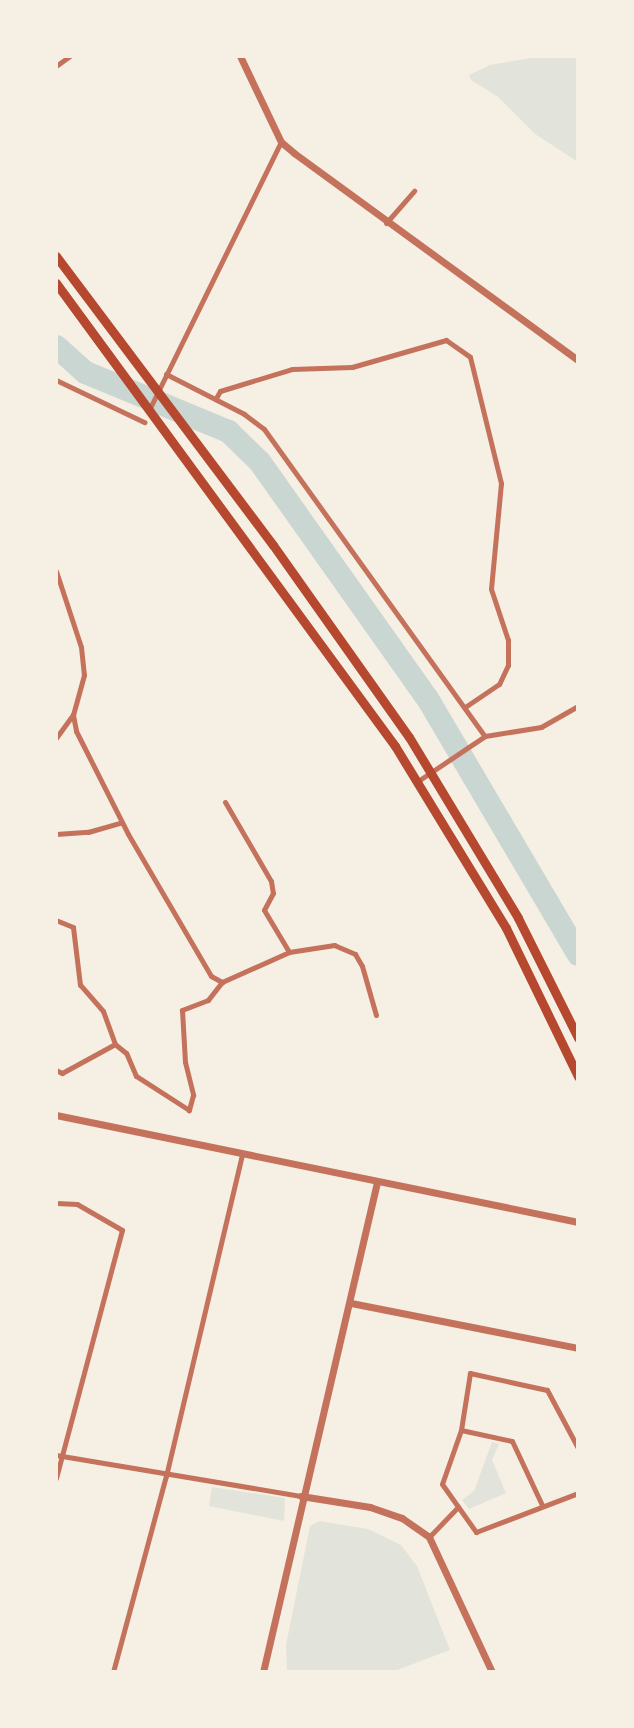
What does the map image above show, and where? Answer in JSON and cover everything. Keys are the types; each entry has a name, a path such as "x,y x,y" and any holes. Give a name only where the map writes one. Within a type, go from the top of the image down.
{"main road":[{"path":"56,256 145,375 159,386 184,429 281,556 431,772 518,918 578,1038"},
{"path":"56,283 418,781 506,928 578,1076"}],"street":[{"path":"56,66 69,56"},
{"path":"240,56 281,142 386,223 578,360"},
{"path":"149,410 281,142"},
{"path":"386,223 414,191"},
{"path":"216,398 220,391 292,369 352,367 446,341 470,357 501,483 491,589 508,640 508,665 499,684 465,707"},
{"path":"166,374 216,398 264,429 485,736"},
{"path":"56,380 144,422"},
{"path":"56,571 81,647 84,675 73,715 56,738"},
{"path":"418,781 485,736 541,727 578,706"},
{"path":"73,715 76,731 121,822 211,976 222,982"},
{"path":"225,802 271,881 273,893 264,910 289,952"},
{"path":"56,834 88,832 121,822"},
{"path":"56,920 74,927 80,985 103,1012 115,1044 126,1053 136,1076 190,1110 193,1095 185,1062 181,1010 208,1000 222,982 289,952 334,945 355,954 376,1015"},
{"path":"56,1070 62,1073 115,1044"},
{"path":"56,1115 578,1222"},
{"path":"113,1672 166,1476 242,1155"},
{"path":"263,1672 301,1496 351,1303 377,1182"},
{"path":"56,1203 77,1204 121,1230 59,1454 56,1478"},
{"path":"351,1303 578,1348"},
{"path":"578,1448 547,1390 470,1373 461,1430 442,1484 476,1532 578,1493"},
{"path":"461,1430 512,1441 542,1505"},
{"path":"59,1454 166,1476 370,1507 402,1518 429,1537 492,1672"},
{"path":"429,1537 458,1507"}],"shaded area":[{"path":"542,56 578,56 578,162 535,134 498,97 471,80 469,75 490,65"},
{"path":"492,1442 499,1444 492,1460 506,1493 469,1509 462,1500 474,1491"},
{"path":"212,1487 285,1498 284,1521 209,1506"},
{"path":"319,1521 368,1529 401,1545 417,1566 450,1650 392,1672 287,1672 286,1645 310,1526"}],"waterway":[{"path":"56,346 85,372 228,431 259,461 427,698 578,954"}]}
